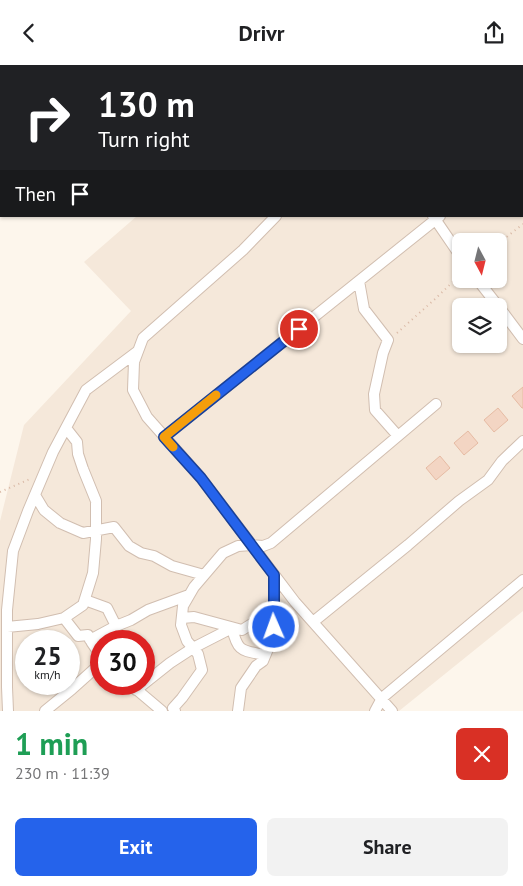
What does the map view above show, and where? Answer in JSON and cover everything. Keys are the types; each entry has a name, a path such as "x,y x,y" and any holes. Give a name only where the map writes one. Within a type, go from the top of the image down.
{"street":[{"path":"275,217 243,250 143,338 134,362 133,390 147,417 201,478 295,602 392,711"},
{"path":"164,437 436,217 452,243"},
{"path":"358,281 364,309 388,340 383,353 374,394 375,410 398,436"},
{"path":"507,319 523,339"},
{"path":"8,711 7,610 13,551 53,452 86,390 138,351"},
{"path":"172,710 202,670 198,654 187,641 181,625 183,606 194,587 204,575 223,553 238,546 263,546 271,543 436,404"},
{"path":"7,627 38,624 64,618 83,605 85,600 93,573 96,501 78,454 77,442 66,428"},
{"path":"313,622 459,501 488,481 502,461 523,441"},
{"path":"35,495 44,510 60,523 82,533 114,527 129,546 141,553 154,556 172,566 204,575"},
{"path":"238,711 241,688 256,666 263,661 270,644 274,627 274,575"},
{"path":"375,711 382,699 523,580"},
{"path":"107,630 161,604 189,595"},
{"path":"85,600 107,608 116,625"},
{"path":"182,618 194,617 242,630 274,610"},
{"path":"64,618 78,636 88,635 90,640"},
{"path":"155,673 193,648 232,628"},
{"path":"232,628 236,643 243,651 266,655"},
{"path":"45,711 90,673"},
{"path":"143,695 162,711"}],"path":[{"path":"508,236 523,224"},
{"path":"388,340 424,310 452,282"},
{"path":"0,492 44,473"}],"shaded area":[{"path":"136,217 523,217 523,611 399,711 0,711 0,521 24,425 131,311 84,262"}],"building":[{"path":"523,387 523,408 522,408 512,396"},
{"path":"498,408 508,420 494,432 484,420"},
{"path":"468,431 478,443 464,455 454,443"},
{"path":"440,456 450,468 436,480 426,468"}],"slow traffic":[{"path":"173,447 164,437 216,395"}],"route":[{"path":"274,627 274,575 201,478 164,437 299,329"}]}
